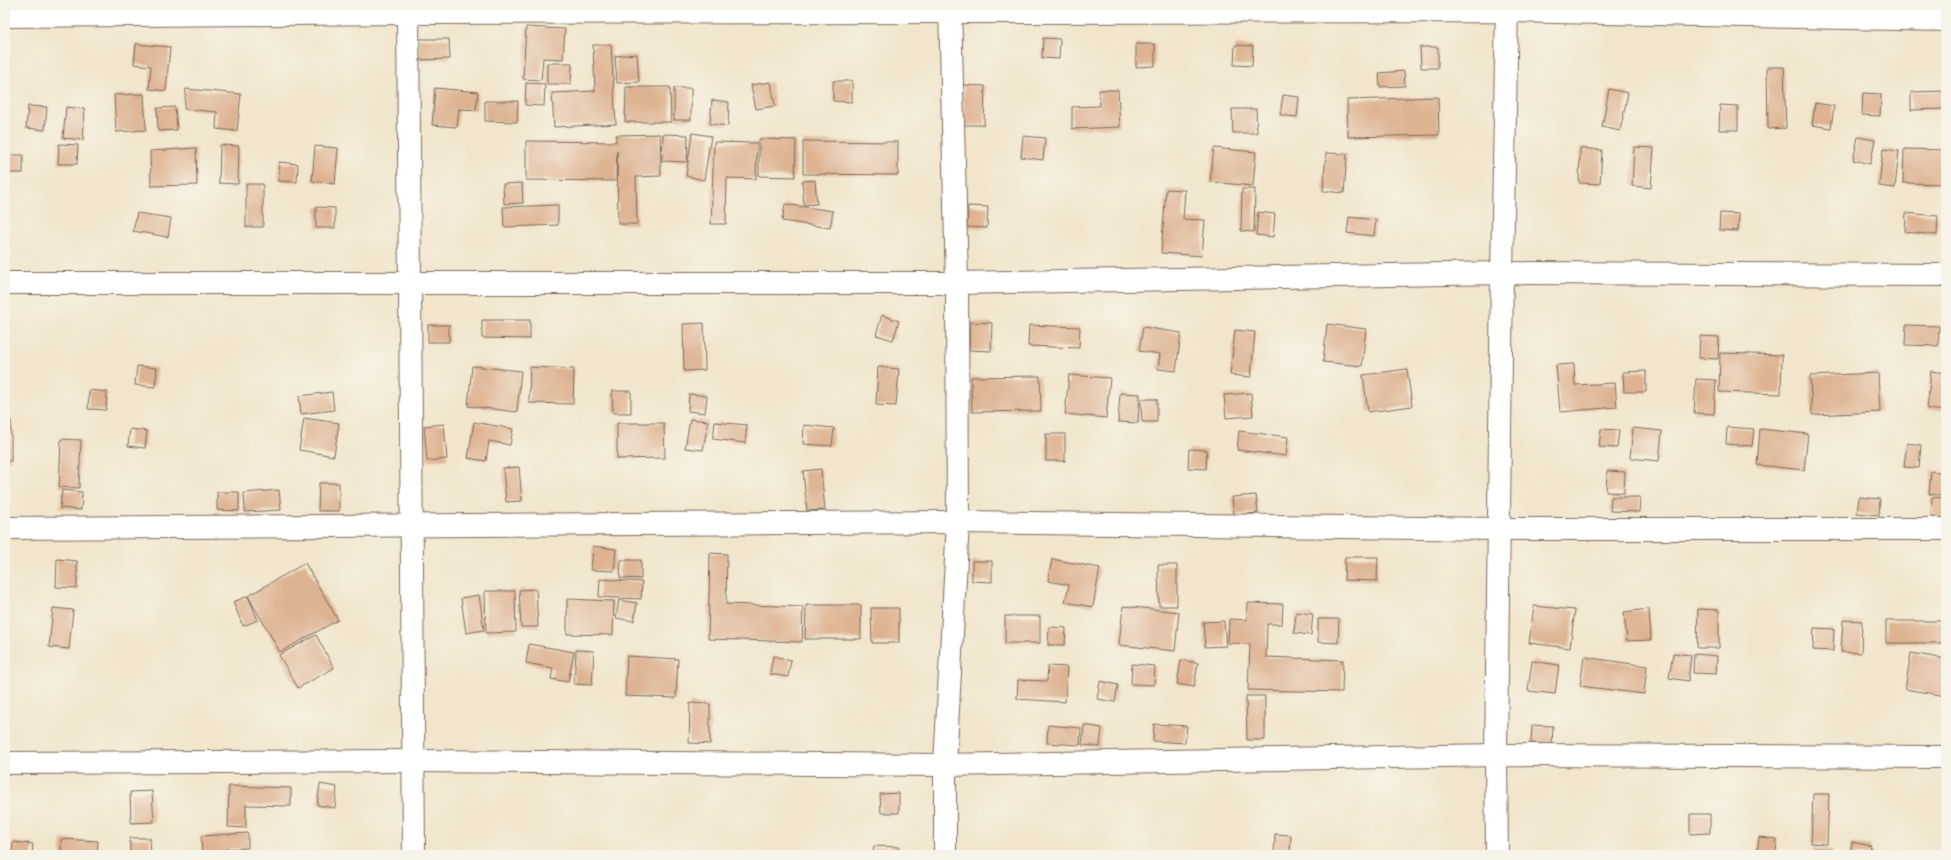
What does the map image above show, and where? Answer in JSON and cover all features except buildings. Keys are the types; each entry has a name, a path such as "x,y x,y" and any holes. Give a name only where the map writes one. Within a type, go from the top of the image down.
{"street":[{"path":"944,855 945,764 958,522 957,283 950,8"},
{"path":"1497,855 1496,756 1502,273 1508,8"},
{"path":"5,16 408,9 1508,8 1946,20"},
{"path":"408,9 414,855"},
{"path":"5,283 957,283 1502,273 1946,275"},
{"path":"5,528 958,522 1500,529 1946,529"},
{"path":"5,763 413,761 945,764 1496,756 1946,757"}]}
